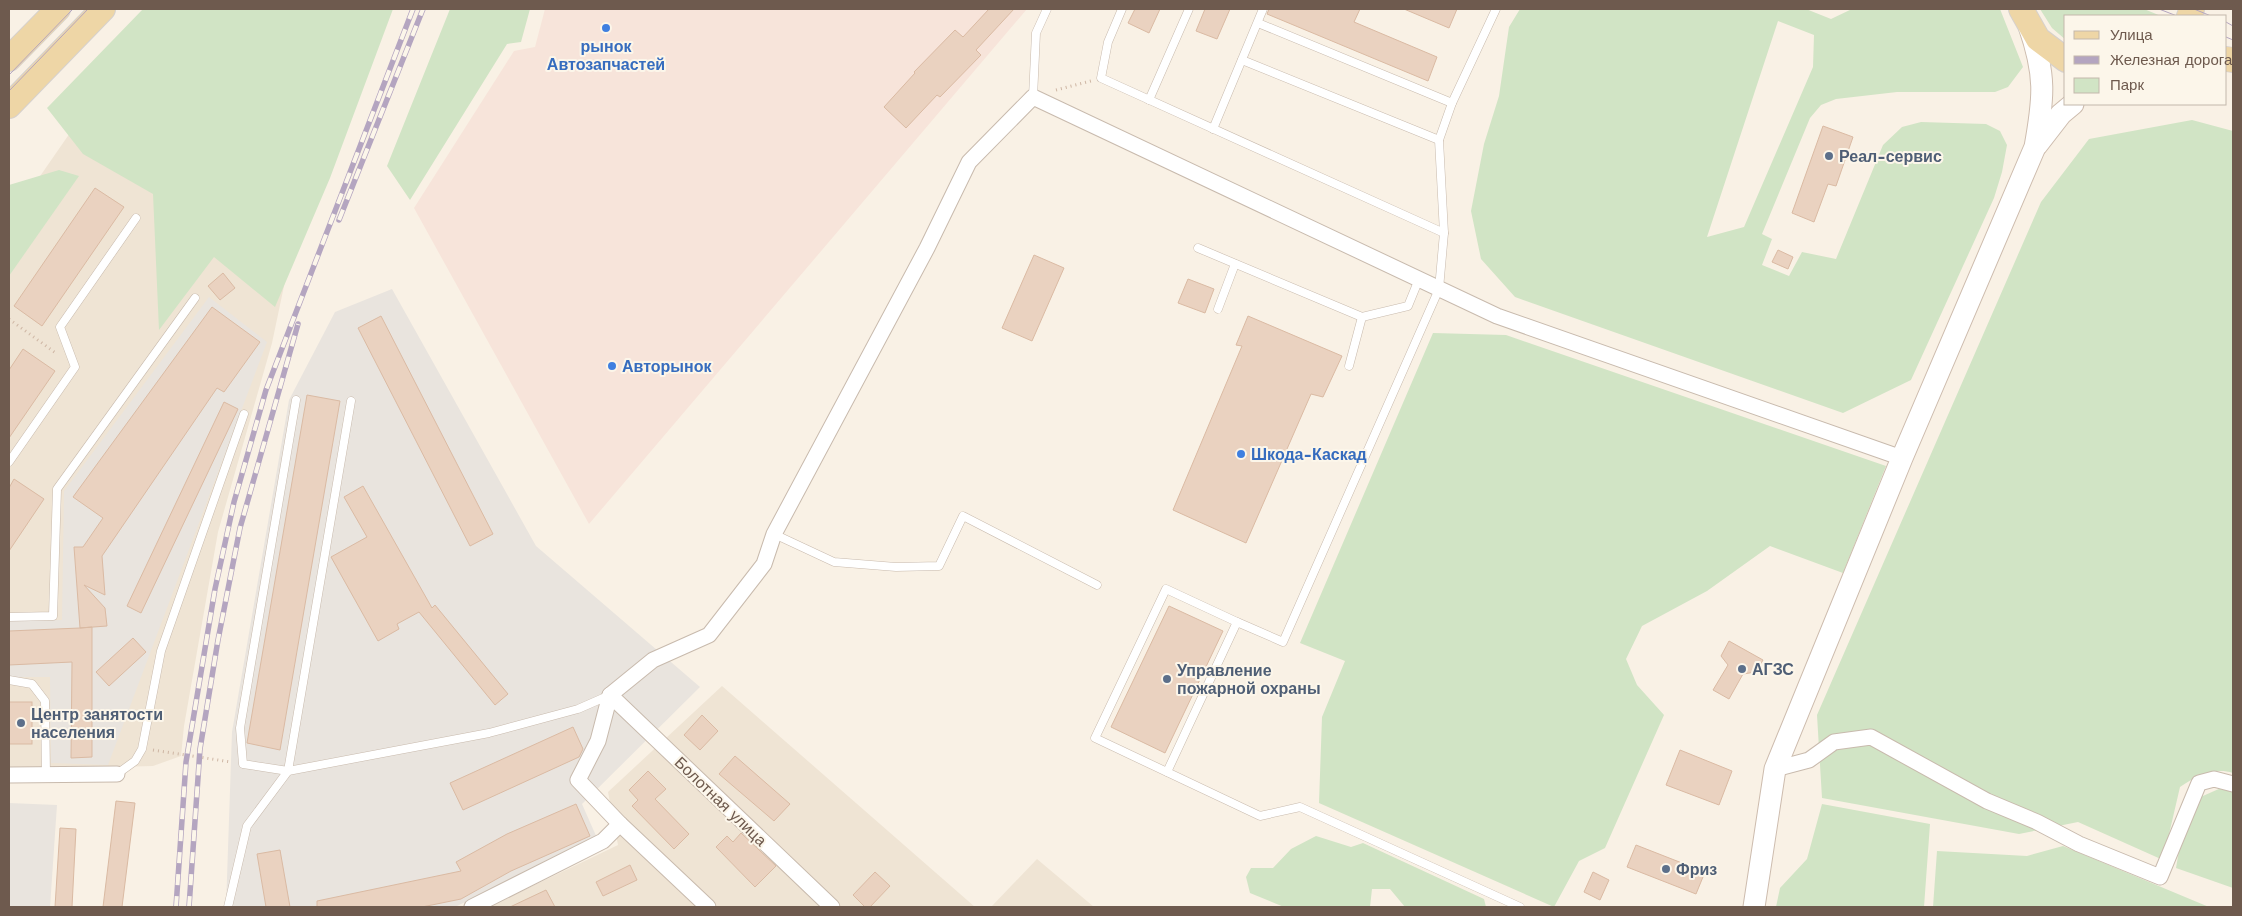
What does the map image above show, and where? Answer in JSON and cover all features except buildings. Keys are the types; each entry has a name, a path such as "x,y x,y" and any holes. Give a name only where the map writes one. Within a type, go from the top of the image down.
{"main road":[{"path":"9,59 58,9"},
{"path":"9,106 103,9"},
{"path":"2022,14 2048,49 2064,59"},
{"path":"1754,907 1775,769 1902,458 2035,147 2043,91 2038,52 2022,14"},
{"path":"2035,147 2061,114 2072,105"}],"street":[{"path":"708,907 620,824 578,780 598,742 610,695 653,660 709,634 764,564 774,534 927,248 969,162 1033,97 1497,316 1902,458"},
{"name":"Болотная улица","path":"610,695 832,907"},
{"path":"1775,769 1809,760 1834,742 1871,737 1987,801 2037,822 2079,844 2160,877 2199,783 2214,779 2233,784"},
{"path":"9,775 117,774"},
{"path":"472,907 603,842 620,824"}],"lane":[{"path":"1033,97 1036,33 1047,9"},
{"path":"1122,9 1108,42 1101,78 1444,233"},
{"path":"1149,100 1188,9"},
{"path":"1213,129 1263,9"},
{"path":"1496,9 1452,103 1439,140 1444,233 1438,289 1283,642 1166,589 1095,738 1260,816 1300,807 1520,907"},
{"path":"1258,23 1452,103"},
{"path":"1242,60 1439,140"},
{"path":"9,462 75,367 60,327 136,218"},
{"path":"1198,248 1362,317 1408,306 1419,279"},
{"path":"1218,309 1235,264"},
{"path":"9,618 53,616 56,489 195,298"},
{"path":"1348,366 1362,317"},
{"path":"296,400 240,728 243,764 288,770 490,733 578,709 610,695"},
{"path":"228,907 247,826 288,770 352,401"},
{"path":"117,774 135,761 142,749 161,651 244,414"},
{"path":"774,534 834,562 896,567 939,566 963,516 1097,585"},
{"path":"1166,772 1237,622"},
{"path":"9,680 32,684 45,701 46,776"}],"path":[{"path":"1033,97 1101,78"},
{"path":"9,319 75,367"},
{"path":"142,749 243,764"}],"shaded area":[{"name":"Авторынок","path":"545,9 1027,9 589,524 414,208 514,51 535,47"},
{"path":"81,117 292,248 272,343 218,532 184,726 181,756 153,766 9,770 9,221"},
{"path":"392,289 536,546 700,687 582,804 597,838 457,906 226,907 232,732 289,400 335,312"},
{"path":"209,297 267,342 108,765 51,763 50,677 9,677 9,621 62,620 64,491"},
{"path":"722,686 975,907 489,907 618,845 608,792"},
{"path":"9,803 57,805 50,907 9,907"},
{"path":"1037,859 1094,907 991,907"}],"green space":[{"path":"143,9 393,9 330,178 275,307 214,257 159,330 153,194 83,154 47,108"},
{"path":"450,9 530,9 521,42 507,44 410,200 387,166"},
{"path":"1520,9 1806,9 1831,19 1852,9 2000,9 2023,67 2008,87 1995,92 1897,92 1836,99 1821,105 1810,118 1762,234 1772,239 1762,265 1789,276 1802,252 1836,259 1883,145 1902,127 1921,122 1986,124 2000,131 2007,145 2002,172 1994,198 1911,380 1843,413 1515,297 1481,259 1471,211 1484,144 1499,96 1509,27","holes":["1778,21 1814,35 1813,67 1744,227 1707,237"]},
{"path":"2040,9 2144,9 2159,15 2064,15 2064,38 2052,28"},
{"path":"2192,120 2233,131 2233,773 2226,771 2212,772 2199,776 2180,787 2163,860 2078,822 2019,834 1822,798 1817,715 2041,202 2089,139"},
{"path":"59,170 79,176 9,276 9,185"},
{"path":"1433,333 1506,335 1886,466 1843,573 1770,546 1707,591 1642,626 1626,659 1637,685 1664,715 1605,848 1579,861 1554,907 1319,803 1322,717 1345,661 1300,643"},
{"path":"2221,788 2233,791 2233,888 2176,868 2187,803"},
{"path":"1822,804 1930,824 1924,907 1776,907 1780,888 1807,859"},
{"path":"1316,836 1351,847 1363,843 1484,899 1486,907 1405,907 1390,889 1372,889 1370,907 1284,907 1250,893 1246,877 1251,868 1273,868 1291,849"},
{"path":"2063,846 2209,907 1933,907 1937,851 2027,856"}],"tram line":[{"path":"9,75 73,9"},
{"path":"9,91 88,9"},
{"path":"2159,9 2174,15"},
{"path":"2194,9 2209,15"},
{"path":"2227,23 2233,26"},
{"path":"2227,37 2233,40"}],"railway":[{"path":"176,907 186,762 215,589 234,502 266,390 413,9"},
{"path":"339,220 423,9"},
{"path":"189,907 200,749 218,640 240,528 298,324"}],"place":[{"name":"рынок Автозапчастей","path":"606,28"},
{"name":"Реал-сервис","path":"1829,156"},
{"name":"Авторынок","path":"612,366"},
{"name":"Шкода-Каскад","path":"1241,454"},
{"name":"АГЗС","path":"1742,669"},
{"name":"Управление пожарной охраны","path":"1167,679"},
{"name":"Центр занятости населения","path":"21,723"},
{"name":"Фриз","path":"1666,869"}]}
